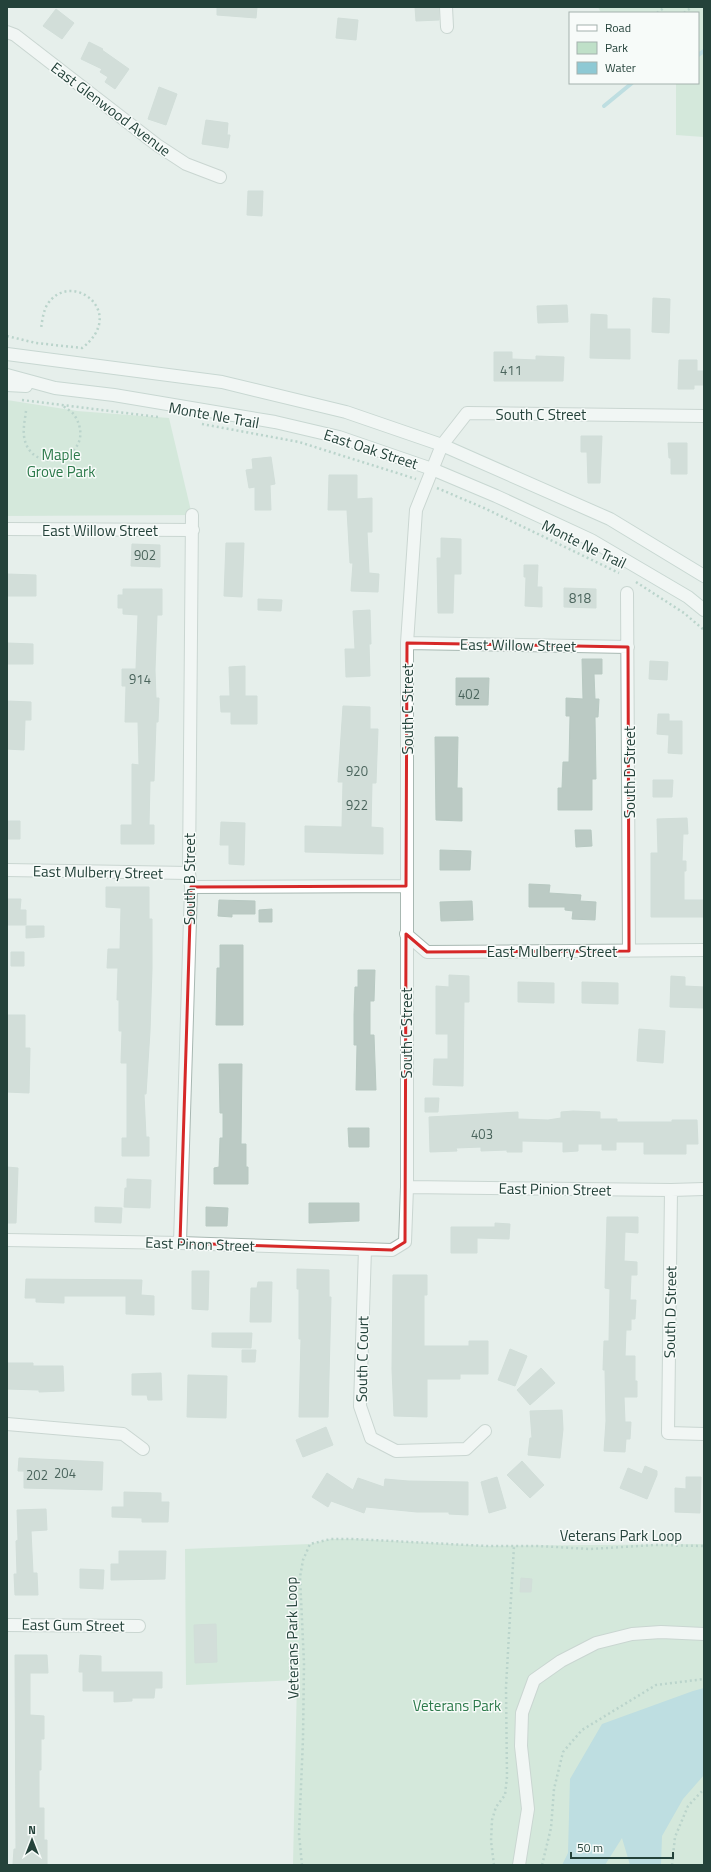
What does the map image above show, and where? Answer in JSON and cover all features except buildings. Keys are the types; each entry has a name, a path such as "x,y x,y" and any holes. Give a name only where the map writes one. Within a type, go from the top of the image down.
{"street":[{"path":"446,7 446,27"},
{"name":"East Glenwood Avenue","path":"7,32 15,35 157,145 186,164 220,177"},
{"name":"East Oak Street","path":"10,353 222,382 346,412 442,444 610,519 704,576"},
{"name":"East Oak Street","path":"7,376 55,388 114,395 275,422 339,437 432,469 496,496 591,540 688,597 704,610"},
{"path":"7,385 55,388"},
{"name":"South C Street","path":"392,1250 405,1242 407,1187 407,643 416,510 442,444 467,413 704,416"},
{"name":"South B Street","path":"180,1243 191,887 189,873 192,515"},
{"name":"East Willow Street","path":"7,529 193,530"},
{"name":"South D Street","path":"627,593 629,951"},
{"name":"East Willow Street","path":"407,643 628,646"},
{"name":"East Mulberry Street","path":"7,870 189,873"},
{"path":"191,887 406,886"},
{"name":"East Mulberry Street","path":"406,934 426,952 704,950"},
{"name":"East Pinion Street","path":"407,1187 672,1190 704,1189"},
{"name":"South D Street","path":"672,1190 668,1433 704,1434"},
{"name":"East Pinon Street","path":"7,1240 180,1243 392,1250"},
{"name":"South C Court","path":"365,1249 360,1406 371,1438 396,1452 466,1448 485,1431"},
{"path":"7,1424 123,1434 143,1449"},
{"name":"East Gum Street","path":"7,1625 139,1626"},
{"path":"519,1865 528,1809 521,1746 522,1713 534,1680 561,1661 596,1643 632,1634 661,1632 704,1634"}],"path":[{"path":"7,336 36,343 82,348 91,342 97,333 100,324 99,311 92,299 85,294 70,291 63,292 48,305 41,329"},
{"name":"Monte Ne Trail","path":"20,399 63,406 162,417"},
{"path":"26,411 24,435 28,448 44,459 59,460 72,452 80,438 80,431 75,415 63,406"},
{"name":"Monte Ne Trail","path":"200,424 299,442 412,478"},
{"name":"Monte Ne Trail","path":"446,492 570,548 626,576"},
{"name":"Monte Ne Trail","path":"632,580 684,613 704,630"},
{"name":"Veterans Park Loop","path":"302,1865 299,1834 303,1739 304,1663 300,1577 303,1560 310,1544 331,1539 353,1538 487,1546 590,1549 655,1545 704,1546"},
{"path":"494,1865 491,1841 492,1820 496,1807 505,1795 507,1777 506,1687 514,1546"},
{"path":"542,1865 551,1828 554,1789 563,1752 582,1730 656,1684 704,1679"},
{"path":"672,1865 675,1837 688,1806 704,1789"}],"highlighted area":[{"path":"407,643 628,647 629,951 427,952 406,934 405,1242 392,1250 180,1243 191,887 406,886"}],"green space":[{"path":"598,7 704,7 704,137 676,135 676,84 699,84 699,12 600,12"},
{"name":"Maple Grove Park","path":"7,400 77,411 169,418 192,515 7,516"},
{"name":"Veterans Park","path":"331,1539 487,1546 704,1544 704,1865 293,1865 297,1680 186,1685 185,1549 310,1544"}],"water":[{"path":"704,1688 704,1775 683,1799 662,1836 661,1865 630,1865 622,1838 605,1865 562,1865 568,1853 570,1779 602,1724"}],"waterway":[{"path":"699,54 704,51"},
{"path":"604,106 631,84"}]}
